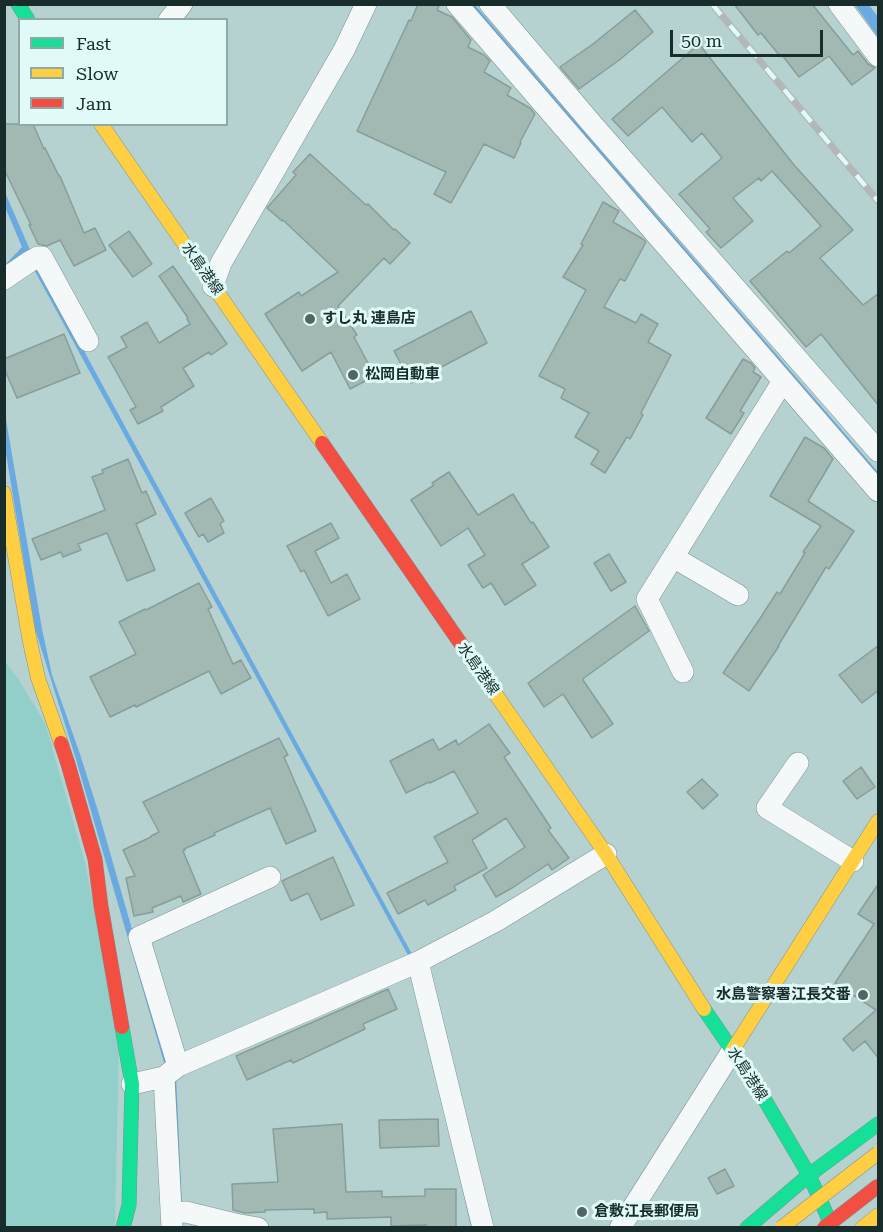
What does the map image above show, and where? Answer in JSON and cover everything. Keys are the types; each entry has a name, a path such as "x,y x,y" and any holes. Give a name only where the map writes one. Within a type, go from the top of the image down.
{"main road":[{"path":"16,4 26,18"},
{"name":"水島港線","path":"102,126 606,854 756,1085 809,1175 832,1227"},
{"path":"4,493 7,523 30,642 95,859 132,1084 129,1205 123,1227"},
{"path":"732,1051 879,821"},
{"path":"747,1227 809,1175 879,1124"},
{"path":"781,1227 879,1153"},
{"path":"824,1227 879,1186"},
{"path":"862,1227 879,1215"}],"street":[{"path":"4,11 16,4"},
{"path":"171,18 182,4"},
{"path":"213,286 221,263 344,50 366,4"},
{"path":"457,4 879,491"},
{"path":"490,4 600,134 879,451"},
{"path":"839,4 879,56"},
{"path":"4,279 32,260 42,257 88,341"},
{"path":"683,672 647,599 783,381"},
{"path":"673,557 738,595"},
{"path":"798,763 767,808 853,861"},
{"path":"132,1084 171,1072 415,964 496,921 606,854"},
{"path":"258,1227 175,1216 171,1072 139,937 270,877"},
{"path":"415,964 483,1227"},
{"path":"620,1227 732,1051"},
{"path":"809,1175 879,1107"}],"shaded area":[{"path":"468,5 475,5 878,472 878,480"},
{"path":"855,5 869,5 878,17 878,37"},
{"path":"4,190 34,259 413,956 477,1227 471,1227 409,957 26,255 5,274 5,265 22,247 5,207"},
{"path":"4,408 52,675 99,814 170,1062 176,1075 183,1227 177,1227 165,1066 75,756 35,629 5,448"},
{"path":"4,660 45,723 85,862 119,1038 115,1227 5,1227"}],"building":[{"path":"418,4 440,4 437,10 452,17 471,40 468,47 484,55 490,61 484,72 511,88 507,95 530,108 535,114 514,158 484,144 451,203 434,194 446,172 357,131"},
{"path":"734,4 812,4 853,55 858,51 868,64 875,68 852,85 829,56 799,77 761,33 758,35"},
{"path":"635,10 653,32 579,89 560,67"},
{"path":"699,44 794,165 853,230 820,258 863,305 879,293 879,406 821,334 806,347 750,281 821,226 772,171 761,181 759,178 733,198 753,221 721,248 706,232 710,229 679,194 722,158 702,133 692,142 662,107 628,136 612,119"},
{"path":"4,124 34,126 60,176 84,233 95,228 106,250 74,266 60,240 47,246 38,244 4,169"},
{"path":"310,154 410,243 390,264 384,258 338,306 357,335 354,337 375,376 350,389 331,352 302,371 265,314 299,292 301,296 338,272 267,208 296,175 293,172"},
{"path":"603,202 619,211 613,222 646,242 625,281 620,279 604,307 636,323 641,314 658,324 648,342 671,355 630,439 627,437 605,473 591,464 599,451 575,437 589,413 561,398 565,389 539,376 586,290 563,277 583,245 581,244"},
{"path":"129,231 152,264 133,277 109,245"},
{"path":"173,266 227,344 211,355 209,352 183,368 194,386 161,407 163,411 138,424 130,410 136,407 108,357 127,347 121,337 147,322 159,343 190,324 159,276"},
{"path":"471,311 487,343 411,383 394,351"},
{"path":"64,334 80,373 17,398 4,368 4,359"},
{"path":"743,359 751,363 755,368 753,372 761,377 740,411 744,413 731,434 706,418"},
{"path":"805,437 824,448 833,459 808,501 854,531 829,569 826,567 749,691 723,673 777,592 780,594 805,553 803,552 821,526 770,496"},
{"path":"128,459 142,493 146,491 156,514 136,524 155,570 127,581 107,533 78,544 81,550 63,557 61,552 41,560 32,539 105,510 92,477"},
{"path":"449,472 478,515 513,494 549,547 522,564 536,585 505,605 491,583 483,588 468,565 485,555 468,528 441,546 411,500"},
{"path":"211,498 224,521 220,524 224,533 208,542 203,534 199,537 185,513"},
{"path":"331,523 339,538 315,551 331,583 347,574 360,599 328,616 304,570 301,572 287,546"},
{"path":"609,554 626,582 611,591 594,563"},
{"path":"199,583 212,607 208,609 233,664 241,660 251,678 221,694 209,671 136,707 135,705 110,717 90,677 136,654 119,622"},
{"path":"635,606 649,631 583,680 613,724 592,738 563,694 544,707 528,683"},
{"path":"879,645 879,690 862,703 839,675"},
{"path":"489,724 510,753 504,757 551,828 548,830 569,858 552,870 548,864 496,897 483,875 525,847 506,818 472,840 487,868 454,886 456,890 428,905 425,900 398,914 387,893 448,862 434,837 478,813 454,771 406,793 390,761 433,739 439,750 456,740 458,745"},
{"path":"279,738 288,755 284,757 316,831 286,844 270,808 214,833 215,835 183,851 201,894 183,902 181,896 152,908 153,912 134,916 126,878 135,876 123,850 159,832 143,802"},
{"path":"861,767 875,787 857,799 843,781"},
{"path":"702,779 718,795 703,809 687,792"},
{"path":"333,857 354,905 321,920 308,893 291,901 282,881"},
{"path":"879,883 879,1059 865,1041 853,1051 843,1039 876,1010 835,983 874,924 858,914"},
{"path":"388,989 397,1009 363,1024 365,1029 293,1063 291,1060 247,1080 236,1056"},
{"path":"438,1119 439,1146 380,1148 379,1120"},
{"path":"342,1124 346,1192 382,1191 382,1197 425,1196 425,1189 456,1189 456,1227 391,1226 391,1217 327,1219 327,1212 314,1213 314,1209 265,1210 265,1212 245,1213 233,1210 232,1184 278,1182 273,1129"},
{"path":"725,1169 734,1186 717,1194 708,1178"}],"railway":[{"path":"712,4 878,201"}],"traffic: fast":[{"path":"18,4 27,18"},
{"path":"704,1009 756,1085 809,1175 830,1222"},
{"path":"122,1027 132,1084 129,1205 123,1228"},
{"path":"747,1228 809,1175 878,1124"}],"traffic: slow":[{"path":"102,126 322,443"},
{"path":"4,493 38,678 61,743"},
{"path":"481,673 606,854 704,1009"},
{"path":"732,1051 878,821"},
{"path":"781,1228 878,1153"},
{"path":"862,1228 878,1215"}],"traffic: jam":[{"path":"322,443 481,673"},
{"path":"61,743 95,859 122,1027"},
{"path":"824,1228 878,1186"}],"place":[{"name":"すし丸 連島店","path":"310,319"},
{"name":"松岡自動車","path":"353,375"},
{"name":"水島警察署江長交番","path":"863,995"},
{"name":"倉敷江長郵便局","path":"582,1212"}]}
